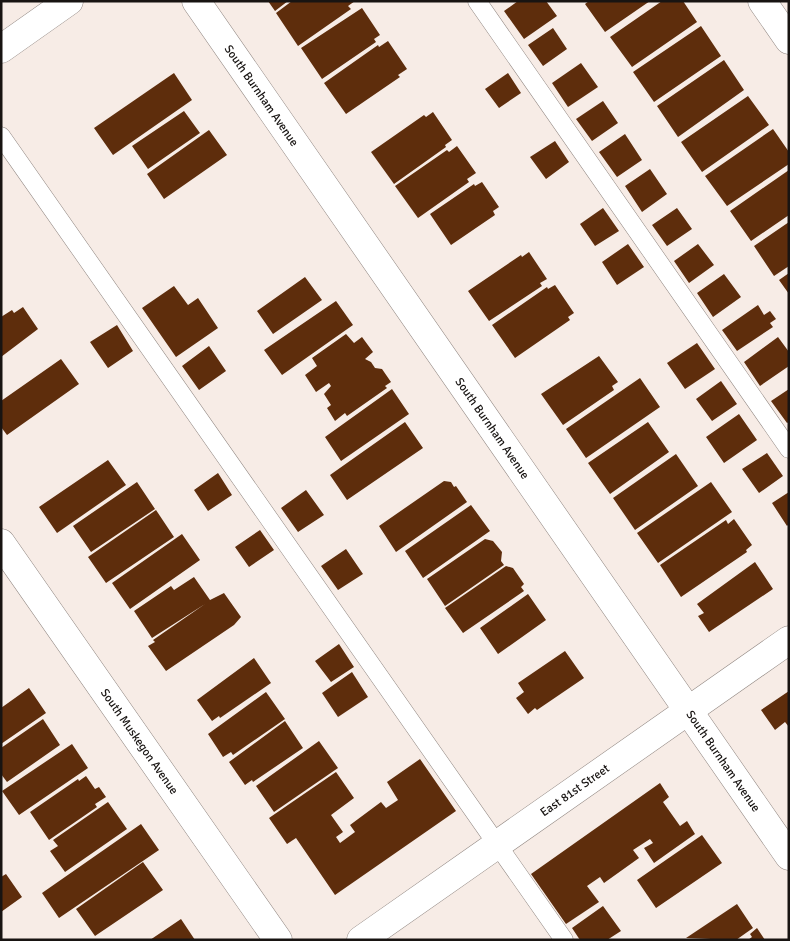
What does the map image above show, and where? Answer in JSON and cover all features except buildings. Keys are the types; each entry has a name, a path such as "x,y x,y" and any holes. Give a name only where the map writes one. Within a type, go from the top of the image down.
{"street":[{"path":"1,49 69,1"},
{"name":"South Burnham Avenue","path":"196,1 789,856"},
{"path":"762,1 789,40"},
{"name":"South Muskegon Avenue","path":"1,543 278,940"},
{"name":"East 81st Street","path":"361,940 789,640"}],"lane":[{"path":"477,1 789,449"},
{"path":"1,136 564,940"}]}
